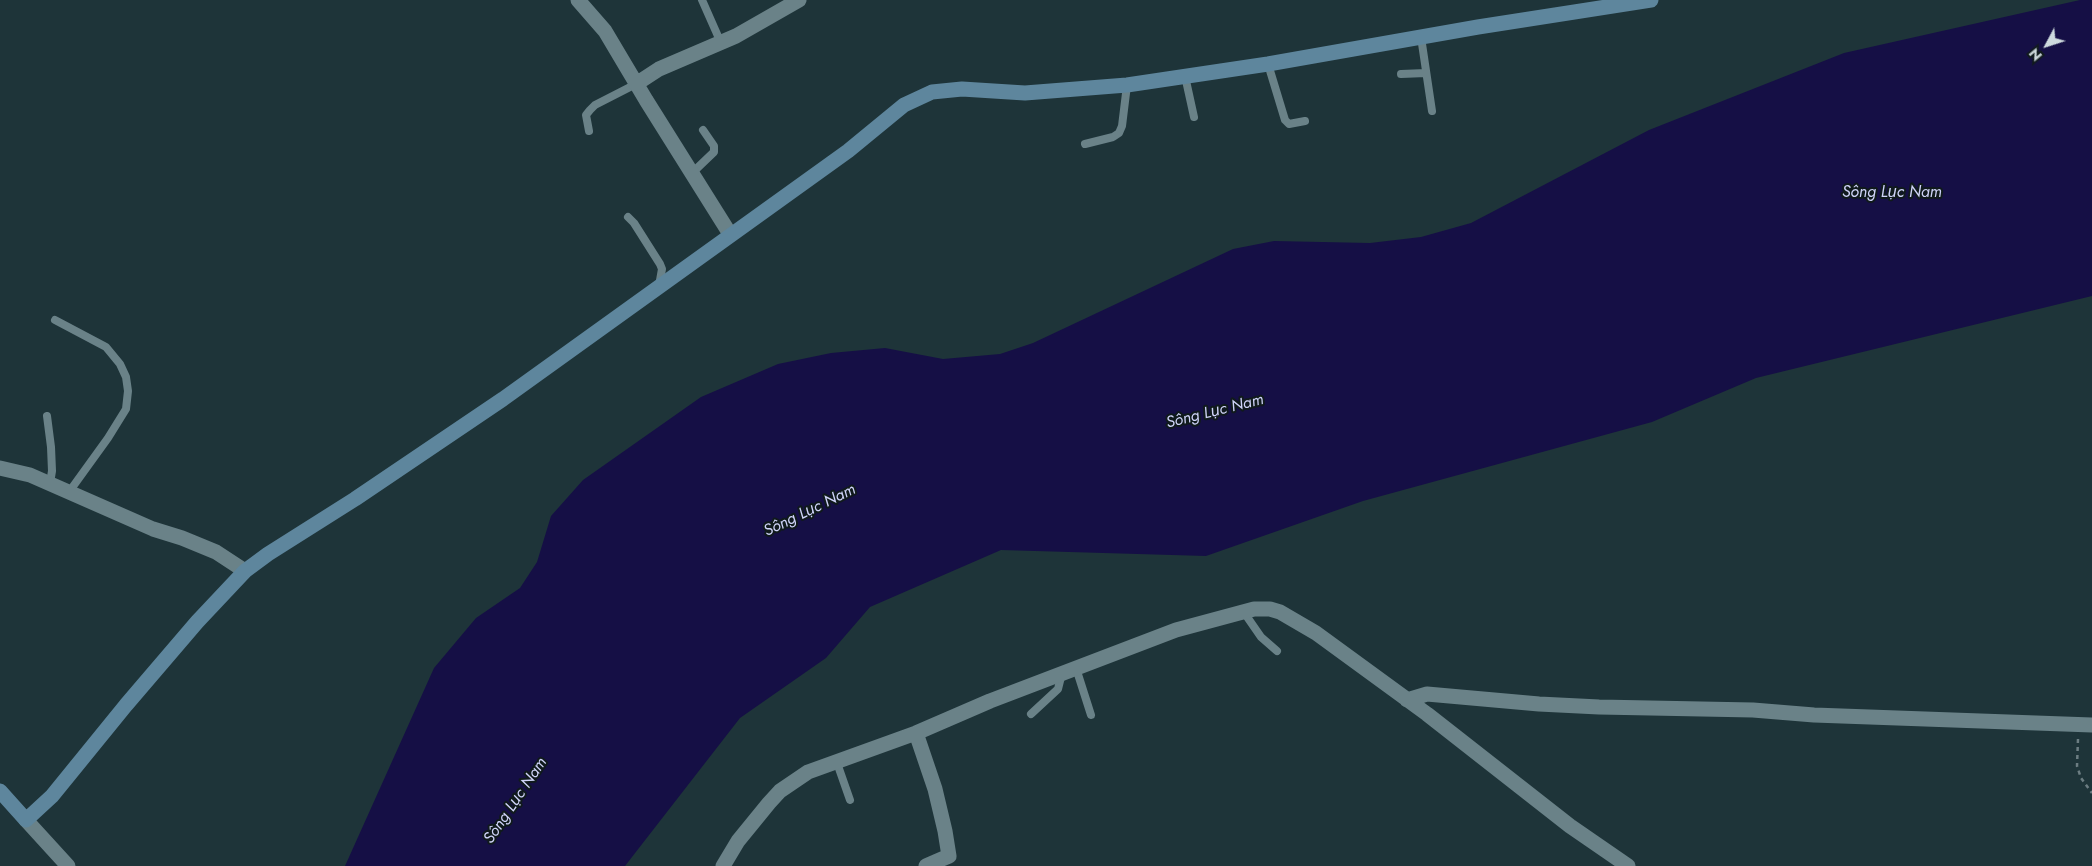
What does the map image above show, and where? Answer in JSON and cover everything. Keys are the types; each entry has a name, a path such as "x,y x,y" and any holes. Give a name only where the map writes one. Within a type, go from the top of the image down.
{"street":[{"path":"578,0 605,31 691,174 730,234"},
{"path":"636,84 659,70 721,43 783,4 799,0"},
{"path":"26,820 52,796 197,622 245,571 268,554 356,499 494,404 848,151 904,105 932,92 962,88 1025,93 1127,85 1268,64 1651,0"},
{"path":"0,468 30,475 153,528 216,552 245,571"},
{"path":"723,866 738,841 780,791 808,772 836,760 916,733 990,701 1176,630 1243,611 1270,609 1280,612 1316,633 1408,700 1570,826 1628,866"},
{"path":"1408,700 1426,694 1499,701 1599,707 1753,710 1814,715 2085,725"},
{"path":"916,733 945,831 942,863"},
{"path":"0,792 68,866"}],"lane":[{"path":"702,0 721,43"},
{"path":"1421,37 1432,111"},
{"path":"1268,64 1285,120 1289,124 1305,121"},
{"path":"1401,74 1426,73"},
{"path":"1185,76 1194,117"},
{"path":"589,131 586,115 590,110 595,105 636,84"},
{"path":"1085,144 1113,137 1119,133 1122,126 1127,85"},
{"path":"691,174 714,152 714,146 703,130"},
{"path":"628,217 660,264 662,269 659,286"},
{"path":"56,320 106,347 120,364 126,377 128,391 126,409 108,438 69,492"},
{"path":"47,416 51,448 52,471 50,484"},
{"path":"1243,611 1261,636 1277,651"},
{"path":"1031,714 1058,689 1069,671"},
{"path":"1069,671 1091,715"},
{"path":"836,760 850,800"}],"path":[{"path":"2085,725 2077,766 2081,778 2092,793"}],"water":[{"name":"Sông Lục Nam","path":"2080,0 2092,0 2092,296 1756,378 1652,422 1363,501 1206,556 1001,550 870,607 826,658 740,718 625,866 345,866 434,668 476,618 520,588 537,562 551,516 583,480 701,397 778,364 831,353 885,348 943,359 1000,354 1033,343 1233,249 1274,241 1370,243 1421,237 1471,223 1649,130 1844,53"}]}
